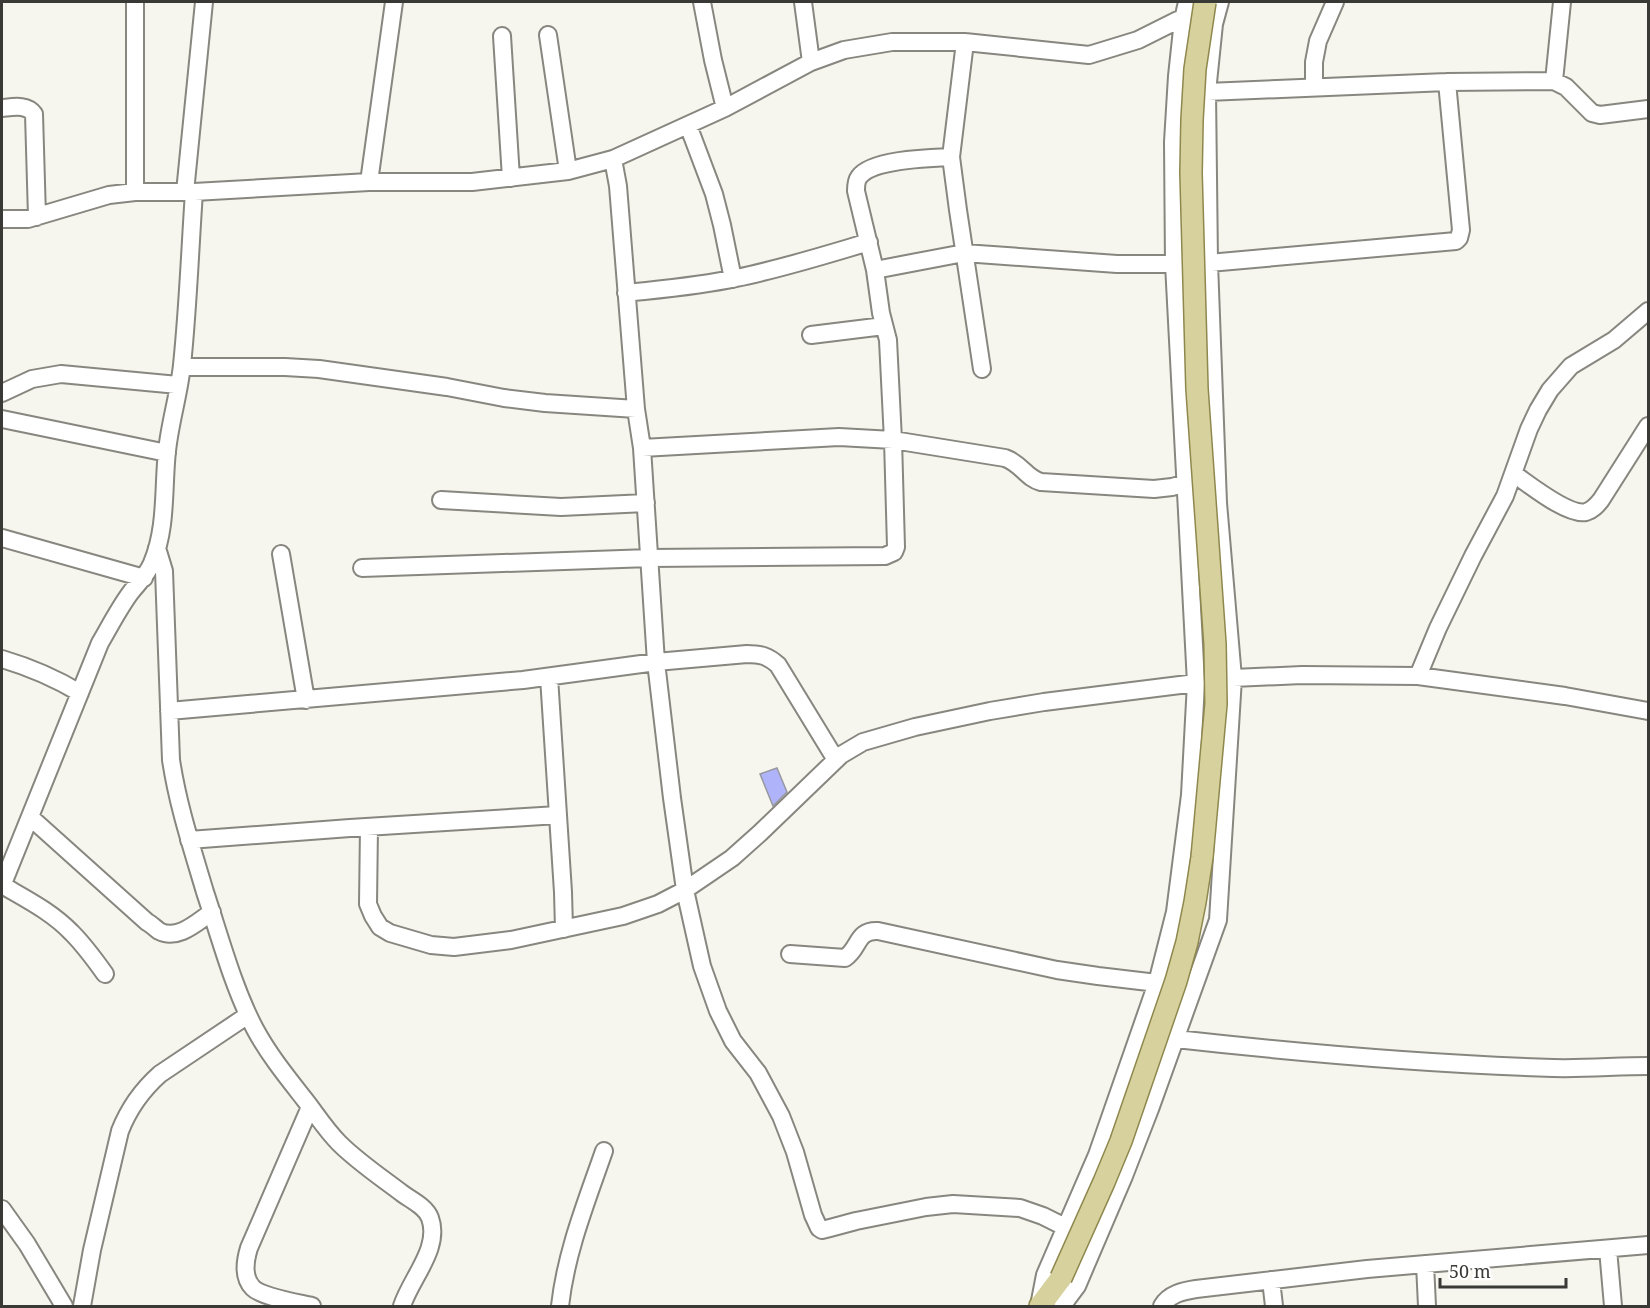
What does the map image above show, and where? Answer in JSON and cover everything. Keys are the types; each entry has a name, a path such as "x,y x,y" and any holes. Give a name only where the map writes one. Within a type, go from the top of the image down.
{"main road":[{"path":"1056,1306 1061,1278 1121,1141 1172,992 1187,942 1202,857 1216,704 1215,644 1197,389 1191,173 1195,69 1205,2"},
{"path":"1039,1306 1061,1278"}],"street":[{"path":"135,2 135,192"},
{"path":"105,974 73,933 49,913 2,885 100,643 131,592 144,578 157,548 166,491 167,453 182,367 190,192 204,2"},
{"path":"369,182 394,2"},
{"path":"702,2 712,60 725,108"},
{"path":"803,2 811,63"},
{"path":"1039,1306 1045,1275 1097,1155 1157,983 1174,912 1190,795 1196,683 1174,264 1173,142 1177,76 1187,2"},
{"path":"1062,1306 1077,1286 1106,1220 1176,1039 1218,920 1233,678 1218,503 1209,263 1207,92 1214,24 1220,2"},
{"path":"1314,86 1314,62 1318,41 1335,2"},
{"path":"1554,81 1562,2"},
{"path":"2,219 28,219 109,195 135,192 190,192 369,182 472,182 568,171 613,159 725,108 811,63 844,50 892,42 965,42 1089,55 1138,40 1178,20 1214,24"},
{"path":"548,35 568,171"},
{"path":"502,36 511,178"},
{"path":"965,42 951,157 982,369"},
{"path":"1207,92 1314,86 1554,81 1566,87 1592,113 1599,115 1648,110"},
{"path":"1209,263 1456,241 1461,230 1447,82"},
{"path":"2,108 28,108 34,114 37,217"},
{"path":"688,125 714,194 733,279"},
{"path":"362,568 650,558 885,556 894,552 896,548 891,363 875,270 856,191 857,180 868,170 899,161 951,157"},
{"path":"613,159 618,186 636,409 642,448 656,662 672,798 685,890 702,966 718,1011 734,1041 758,1073 781,1116 795,1152 813,1215 822,1230 926,1207 953,1204 1020,1208 1067,1228"},
{"path":"626,293 733,279 869,242"},
{"path":"875,270 964,253 1117,264 1174,264"},
{"path":"1418,676 1438,628 1473,556 1500,508 1529,429 1550,390 1571,366 1614,340 1648,311"},
{"path":"811,335 884,326"},
{"path":"182,367 319,369 447,387 504,399 636,409"},
{"path":"2,393 32,379 61,374 178,385"},
{"path":"2,419 167,453"},
{"path":"1514,474 1568,510 1579,512 1590,510 1601,501 1648,426"},
{"path":"642,448 839,437 893,440 1005,458 1018,464 1032,478 1041,482 1154,489 1172,488 1186,483"},
{"path":"441,500 561,507 646,503"},
{"path":"2,538 144,578"},
{"path":"157,548 164,571 171,760 175,790 212,912 241,999 271,1056 338,1143 421,1206 429,1215 433,1229 432,1242 402,1306"},
{"path":"281,554 306,700"},
{"path":"169,711 549,677 656,662 759,654 768,656 778,665 836,760"},
{"path":"2,659 60,681 80,693"},
{"path":"1233,678 1302,675 1418,676 1565,696 1648,711"},
{"path":"549,677 564,929"},
{"path":"369,827 368,904 380,927 390,933 431,945 454,947 511,940 640,911 685,890 732,858 851,748 882,736 950,719 1044,702 1196,683"},
{"path":"189,840 558,815"},
{"path":"30,817 159,931 170,934 182,932 212,912"},
{"path":"1178,888 1220,892"},
{"path":"790,954 846,958 862,935 878,931 1057,970 1157,983"},
{"path":"82,1306 92,1250 124,1120 139,1096 160,1074 248,1015"},
{"path":"1176,1039 1252,1048 1435,1062 1555,1068 1648,1066"},
{"path":"310,1107 249,1248 245,1264 247,1276 266,1301 312,1306"},
{"path":"560,1306 568,1254 604,1151"},
{"path":"2,1209 27,1244 64,1306"},
{"path":"1162,1306 1173,1295 1185,1291 1271,1280 1367,1269 1648,1245"},
{"path":"1608,1249 1612,1306"},
{"path":"1425,1264 1427,1306"},
{"path":"1271,1280 1274,1306"}],"building":[{"path":"777,768 787,792 773,806 760,774"}]}
